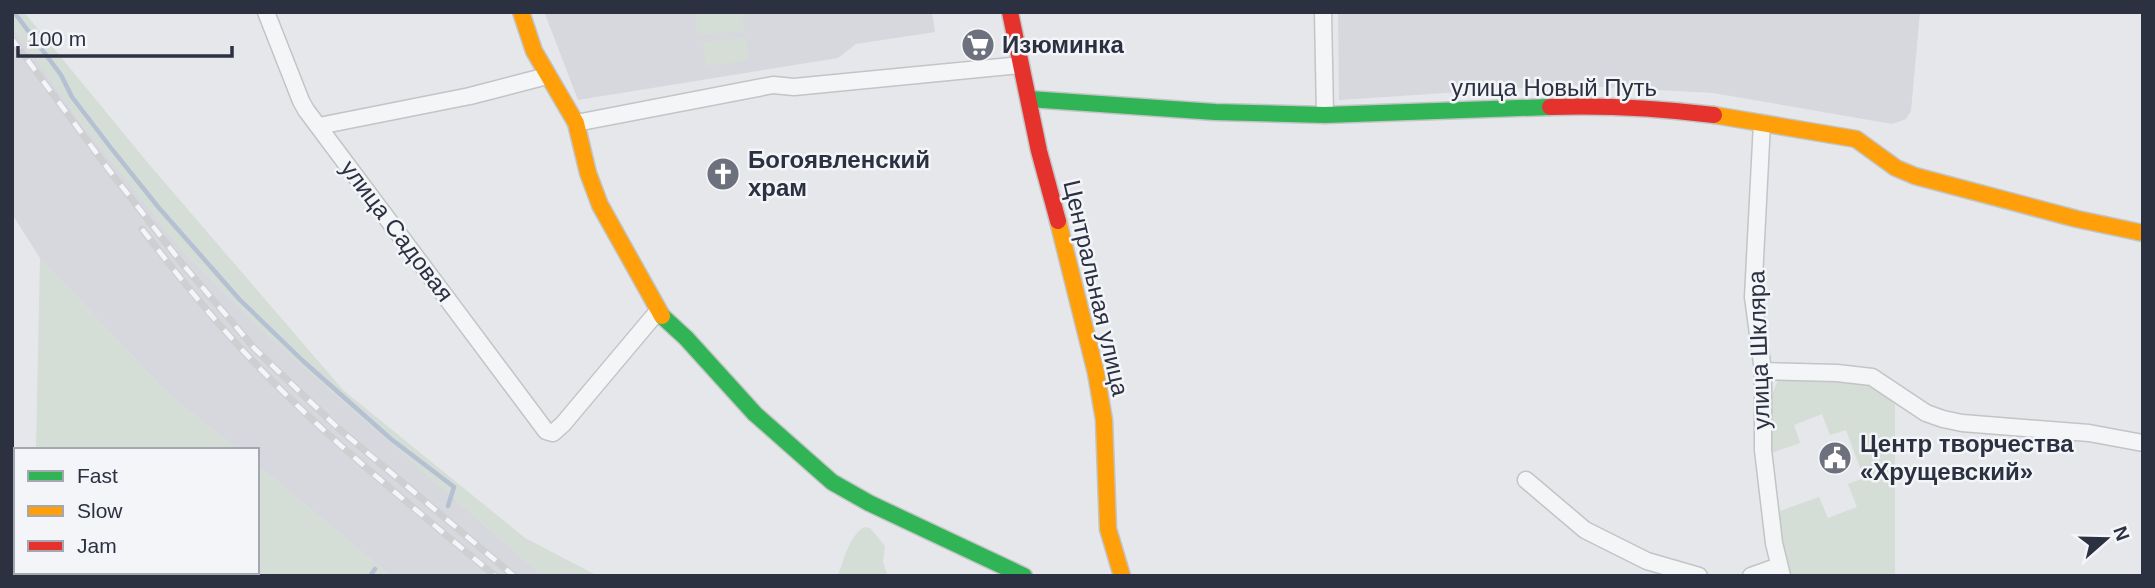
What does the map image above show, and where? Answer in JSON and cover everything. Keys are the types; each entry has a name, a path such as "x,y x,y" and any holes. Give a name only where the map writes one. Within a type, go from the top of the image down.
{"street":[{"name":"улица Садовая","path":"267,12 301,101 543,428 553,433 563,424 659,311"},
{"path":"521,12 534,51 576,122 588,173 600,205 659,311 671,326 686,338 755,414 832,482 869,503 1024,576"},
{"name":"Центральная улица","path":"1010,12 1039,151 1096,373 1104,421 1108,528 1121,575"},
{"path":"1323,12 1325,115"},
{"path":"576,122 773,85 794,87 865,78 1021,65"},
{"path":"320,127 470,96 547,76"},
{"name":"улица Новый Путь","path":"1029,99 1227,112 1325,115 1602,105 1646,107 1856,139 1896,168 1914,176 2077,219 2143,233"},
{"name":"улица Шкляра","path":"1762,123 1753,297 1763,371 1763,450 1773,543 1780,571"},
{"path":"1763,371 1872,377 1926,413 1943,419 1962,423 2089,433 2143,443"},
{"path":"1526,480 1585,530 1647,561 1699,576"},
{"path":"1751,576 1780,571"}],"shaded area":[{"path":"12,12 24,12 147,162 343,390 525,538 598,576 543,576 268,336 184,252 81,122 12,25"},
{"path":"695,12 743,12 744,31 697,35"},
{"path":"932,12 935,32 856,44 838,58 578,100 545,14"},
{"path":"1338,12 1920,12 1911,111 1906,119 1892,124 1713,93 1566,85 1339,100"},
{"path":"12,25 81,122 184,252 268,336 543,576 391,576 259,467 259,448 236,448 167,393 40,258 12,214"},
{"path":"746,37 749,61 706,66 703,42"},
{"path":"40,258 167,393 236,448 36,448"},
{"path":"1860,379 1895,398 1895,576 1789,576 1785,567 1777,512 1819,497 1828,518 1857,507 1848,484 1864,478 1846,430 1830,435 1822,414 1794,425 1800,443 1769,454 1771,398 1778,380"},
{"path":"259,467 391,576 12,576 12,515 14,574 259,574"},
{"path":"864,527 870,528 885,546 883,562 887,573 885,576 838,576 851,542"}],"waterway":[{"path":"14,12 61,75 72,97 159,208 240,300 303,361 391,439 454,487 448,506"},
{"path":"370,576 375,569"}],"railway":[{"path":"12,39 180,261 255,349 339,429 514,576"},
{"path":"142,229 206,310 277,386 368,469 495,576"}],"traffic: fast":[{"path":"1029,99 1215,112 1325,115 1550,107"},
{"path":"662,316 686,338 755,414 832,482 869,503 1024,576"}],"traffic: slow":[{"path":"521,12 534,51 576,123 588,173 600,205 662,316"},
{"path":"1714,115 1856,139 1896,168 1915,176 2077,219 2143,233"},
{"path":"1058,221 1096,373 1104,420 1108,529 1122,576"}],"traffic: jam":[{"path":"1010,12 1039,151 1058,221"},
{"path":"1550,107 1592,106 1714,115"}],"place":[{"name":"Изюминка","path":"978,45"},
{"name":"Богоявленский храм","path":"723,174"},
{"name":"Центр творчества «Хрущевский»","path":"1835,458"}]}
